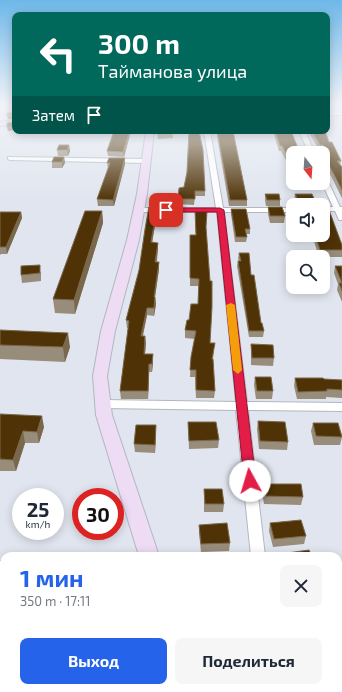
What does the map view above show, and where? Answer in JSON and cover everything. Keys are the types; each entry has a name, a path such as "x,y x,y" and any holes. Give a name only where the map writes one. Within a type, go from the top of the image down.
{"street":[{"path":"148,552 104,415 100,376 108,331 133,240 139,210 149,136"},
{"path":"208,136 220,210 258,552"},
{"path":"304,136 309,146"},
{"path":"10,158 146,161"},
{"path":"330,190 340,210 342,218"},
{"path":"139,210 286,210"},
{"path":"103,404 342,407"}],"building":[{"path":"112,136 128,136 123,152 107,151"},
{"path":"189,136 200,136 203,150 205,191 195,191 195,199 178,199 179,188 184,187 187,172"},
{"path":"218,136 234,136 247,200 230,200"},
{"path":"277,136 293,136 297,146 286,146 286,154 282,146 280,146"},
{"path":"315,136 327,136 329,142 332,142 341,161 337,161 342,167 342,190 330,167 330,146 320,145"},
{"path":"59,145 69,145 67,150 57,150"},
{"path":"54,157 64,157 62,162 52,162"},
{"path":"109,158 125,158 113,200 97,199 110,163 107,163"},
{"path":"265,194 279,194 280,200 267,200"},
{"path":"295,194 312,194 314,198 297,198"},
{"path":"149,207 157,207 151,242 158,243 155,262 159,262 154,308 147,308 141,336 145,336 144,354 153,354 152,364 149,364 148,391 120,391 129,321 126,320 139,270"},
{"path":"268,207 282,207 285,216 270,216"},
{"path":"231,209 246,209 250,229 245,229 247,237 236,237"},
{"path":"195,210 207,211 206,227 210,281 212,281 210,343 215,343 212,359 215,391 196,390 196,370 190,370 196,331 185,330 187,320 189,320 191,304 198,304 199,279 190,278 190,235 196,235"},
{"path":"85,211 102,211 74,300 53,299"},
{"path":"0,212 21,212 6,247 0,247"},
{"path":"330,213 342,245 342,250 320,250 317,242 330,242"},
{"path":"239,253 249,253 251,275 254,275 261,323 264,331 249,331 238,261 241,261"},
{"path":"40,265 40,273 21,275 21,266"},
{"path":"335,266 342,266 342,283"},
{"path":"339,283 342,283 342,291"},
{"path":"0,330 68,333 63,347 0,345"},
{"path":"251,344 273,345 274,358 252,358"},
{"path":"255,377 271,377 273,391 257,391"},
{"path":"295,378 342,380 342,390 327,389 327,391 298,392"},
{"path":"0,414 42,416 37,432 23,431 13,460 0,459"},
{"path":"258,421 285,422 288,442 260,441"},
{"path":"188,422 216,422 219,440 189,441"},
{"path":"313,423 338,423 342,437 316,436"},
{"path":"136,425 156,425 155,445 134,444"},
{"path":"263,484 301,484 303,497 265,496"},
{"path":"204,489 222,489 224,504 205,504"},
{"path":"301,520 306,536 274,539 270,523"},
{"path":"227,523 230,543 201,544 199,525"},
{"path":"309,550 310,552 294,552"}],"slow traffic":[{"path":"231,305 238,370"}],"route":[{"path":"166,210 220,210 250,481"}]}
